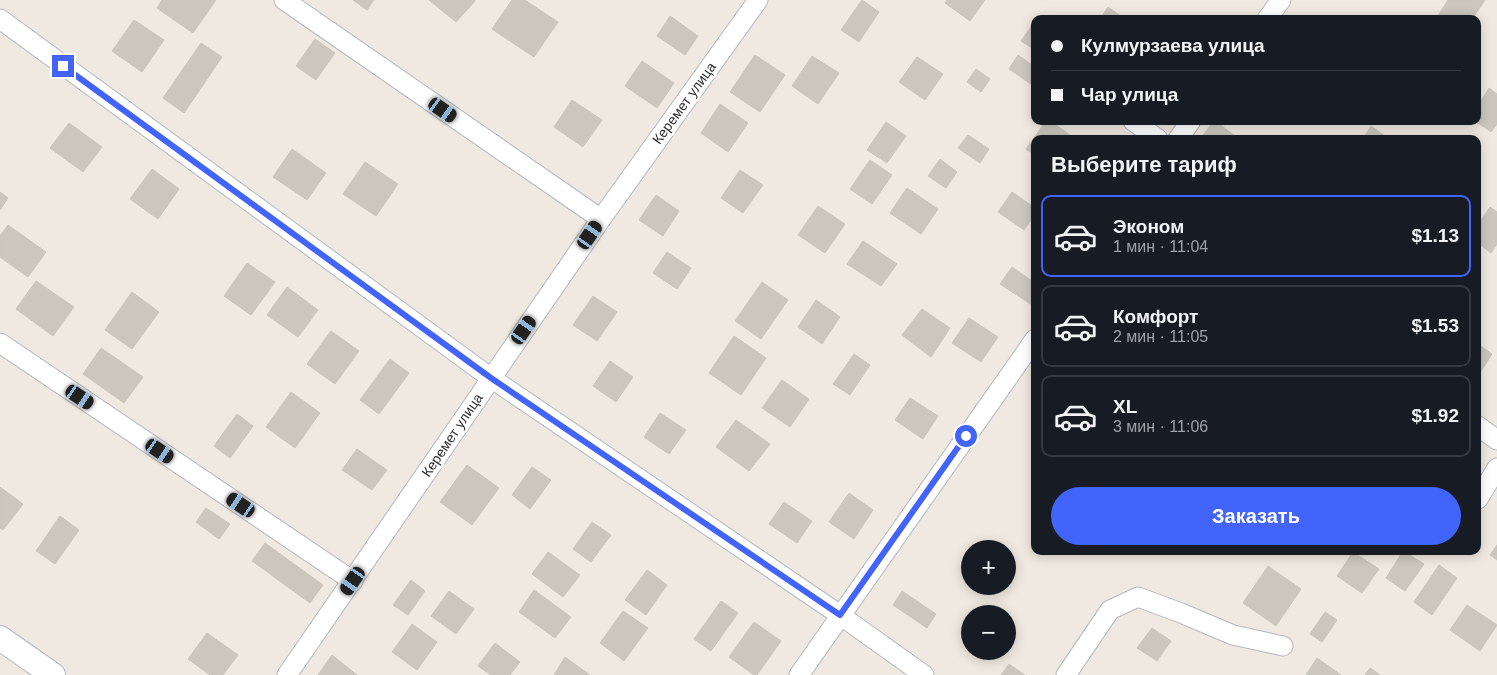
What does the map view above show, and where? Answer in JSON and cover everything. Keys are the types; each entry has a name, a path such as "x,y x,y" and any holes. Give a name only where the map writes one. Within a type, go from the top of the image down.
{"street":[{"path":"284,0 601,219"},
{"name":"Керемет улица","path":"287,675 601,219 758,0"},
{"path":"1270,15 1281,0"},
{"path":"0,19 491,378 840,615 924,675"},
{"path":"1139,125 1152,135"},
{"path":"0,343 353,581"},
{"path":"799,675 1031,345"},
{"path":"1481,428 1497,440"},
{"path":"1481,494 1497,468"},
{"path":"1066,675 1110,610 1138,597 1181,612 1233,635 1283,646"},
{"path":"0,638 53,675"}],"building":[{"path":"162,0 216,0 193,33 157,8"},
{"path":"353,0 374,0 367,10"},
{"path":"429,0 474,0 475,1 456,22"},
{"path":"512,0 525,0 558,22 534,57 492,29"},
{"path":"862,0 879,12 859,42 841,30"},
{"path":"947,0 985,0 970,21 945,3"},
{"path":"1448,0 1485,0 1475,15 1439,15"},
{"path":"1108,7 1119,15 1103,15"},
{"path":"670,16 698,36 685,55 657,36"},
{"path":"134,20 164,40 142,72 112,51"},
{"path":"1031,27 1031,47 1021,41"},
{"path":"315,39 335,53 316,80 296,66"},
{"path":"201,43 222,57 184,113 163,98"},
{"path":"755,55 785,75 760,112 730,92"},
{"path":"1018,55 1031,64 1031,84 1009,69"},
{"path":"812,56 839,73 818,104 792,86"},
{"path":"917,57 943,74 925,100 899,82"},
{"path":"642,61 674,83 657,108 625,86"},
{"path":"976,69 990,79 981,92 967,82"},
{"path":"1489,88 1497,94 1497,124 1491,132 1481,125 1481,101"},
{"path":"572,100 602,120 583,147 554,127"},
{"path":"720,104 748,123 728,152 701,133"},
{"path":"886,122 906,136 887,163 867,150"},
{"path":"69,123 102,147 83,172 50,148"},
{"path":"1043,125 1056,125 1070,135 1036,135"},
{"path":"1211,125 1220,125 1234,135 1203,135"},
{"path":"1371,126 1383,135 1365,135"},
{"path":"968,135 989,149 980,163 958,148"},
{"path":"1031,142 1031,152 1026,149"},
{"path":"292,149 326,173 307,200 273,177"},
{"path":"940,159 957,172 946,188 928,176"},
{"path":"870,160 892,175 872,204 850,189"},
{"path":"365,162 398,184 376,216 343,194"},
{"path":"152,169 179,189 158,219 130,199"},
{"path":"740,170 763,185 743,213 721,198"},
{"path":"907,188 938,209 921,234 890,213"},
{"path":"0,192 8,198 0,210"},
{"path":"1012,192 1031,205 1031,220 1024,230 998,212"},
{"path":"656,195 679,211 663,236 639,220"},
{"path":"818,206 845,224 825,253 798,235"},
{"path":"1490,207 1497,212 1497,244 1491,253 1481,245 1481,220"},
{"path":"8,225 46,252 28,277 0,257 0,236"},
{"path":"863,241 897,264 881,286 847,264"},
{"path":"667,252 691,268 677,289 653,273"},
{"path":"247,263 275,282 251,315 224,296"},
{"path":"1012,267 1031,280 1031,304 1000,284"},
{"path":"36,281 74,307 53,336 16,309"},
{"path":"762,282 788,300 761,339 735,321"},
{"path":"287,287 318,310 298,337 267,315"},
{"path":"132,292 159,312 132,349 105,330"},
{"path":"593,296 617,312 597,341 573,325"},
{"path":"816,300 840,317 822,344 798,327"},
{"path":"922,309 950,328 931,357 902,335"},
{"path":"969,318 998,337 981,362 952,343"},
{"path":"331,331 359,351 335,384 307,364"},
{"path":"734,336 766,358 741,395 709,373"},
{"path":"1481,346 1492,354 1481,371"},
{"path":"101,348 143,377 124,403 83,374"},
{"path":"854,354 870,365 850,395 833,384"},
{"path":"390,359 409,373 379,414 360,400"},
{"path":"610,361 633,377 616,402 593,386"},
{"path":"782,380 809,399 790,427 762,408"},
{"path":"291,392 320,413 295,448 266,427"},
{"path":"910,398 938,416 923,439 895,420"},
{"path":"660,413 686,430 669,454 644,437"},
{"path":"237,414 253,426 230,458 214,446"},
{"path":"736,420 770,444 749,471 716,447"},
{"path":"357,449 387,470 372,490 342,470"},
{"path":"467,465 499,488 472,525 440,502"},
{"path":"532,467 551,480 530,509 512,495"},
{"path":"0,487 23,504 3,530 0,528"},
{"path":"849,493 873,510 854,539 829,522"},
{"path":"784,502 812,521 797,543 769,524"},
{"path":"206,508 230,524 219,539 196,522"},
{"path":"60,516 79,530 55,564 36,551"},
{"path":"592,522 611,535 591,562 573,549"},
{"path":"265,543 323,585 310,603 252,561"},
{"path":"1497,545 1497,560 1490,555"},
{"path":"548,552 580,575 563,597 532,574"},
{"path":"1351,555 1358,555 1379,569 1362,593 1337,576"},
{"path":"1400,555 1409,555 1424,564 1405,591 1386,578"},
{"path":"1439,565 1457,578 1432,615 1414,602"},
{"path":"1268,566 1301,589 1276,626 1243,603"},
{"path":"647,570 667,585 646,615 625,600"},
{"path":"411,580 425,591 408,615 393,605"},
{"path":"534,590 571,617 555,638 519,612"},
{"path":"449,591 474,609 456,634 431,616"},
{"path":"902,591 936,614 927,628 893,605"},
{"path":"721,601 738,613 711,651 694,639"},
{"path":"1467,605 1497,625 1480,651 1450,630"},
{"path":"623,611 648,628 624,661 600,643"},
{"path":"1325,612 1337,620 1322,642 1310,634"},
{"path":"754,622 781,641 757,675 754,675 729,657"},
{"path":"412,624 437,642 417,670 392,652"},
{"path":"1152,628 1171,641 1157,661 1137,648"},
{"path":"207,633 238,655 223,675 210,675 188,659"},
{"path":"495,643 520,662 510,675 491,675 478,666"},
{"path":"332,655 357,675 318,675"},
{"path":"565,657 590,675 554,675"},
{"path":"1317,658 1341,675 1306,675"},
{"path":"1009,664 1025,675 1001,675"},
{"path":"1370,668 1380,675 1365,675"}],"route":[{"path":"63,66 491,378 840,615 966,436"}]}
